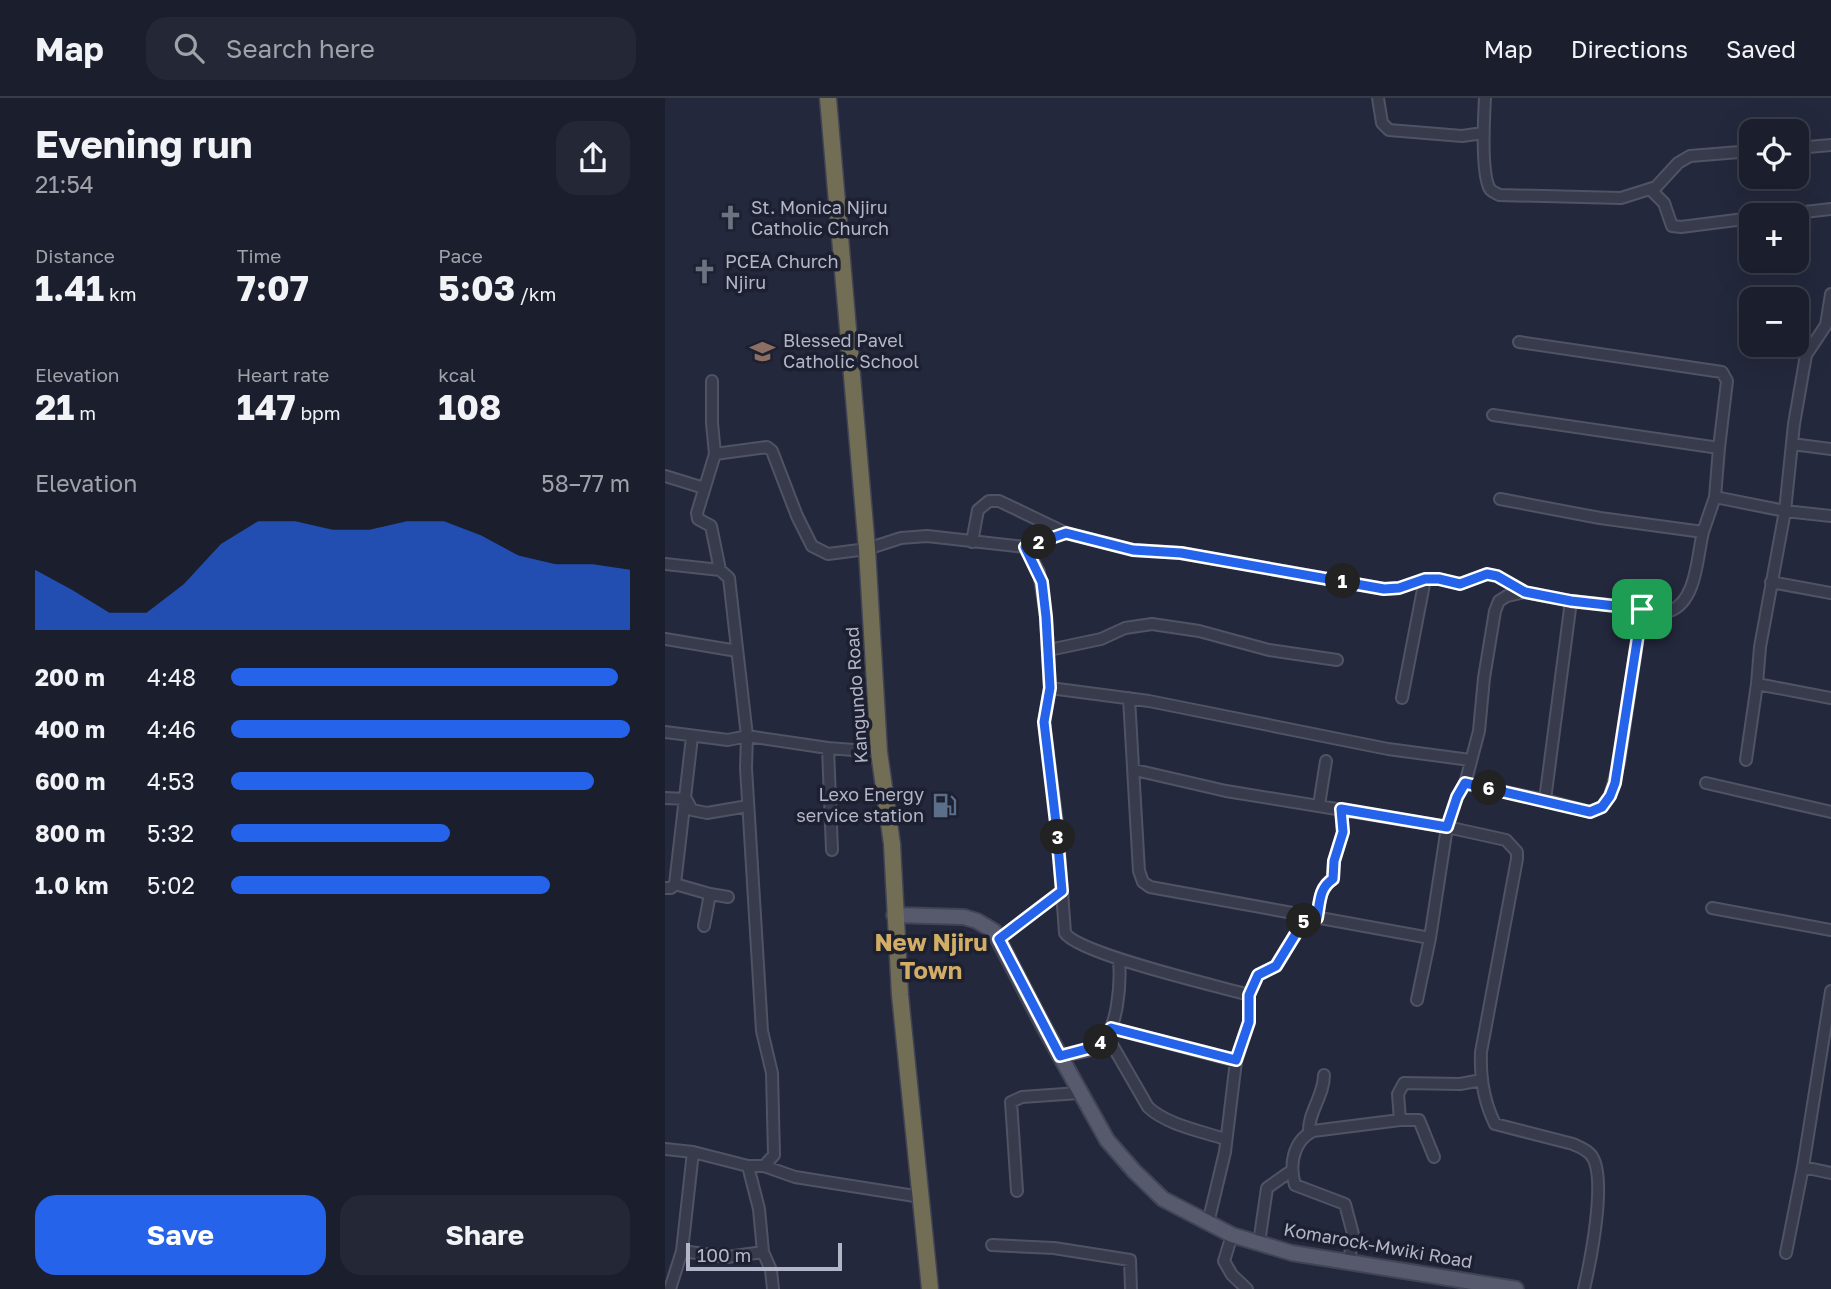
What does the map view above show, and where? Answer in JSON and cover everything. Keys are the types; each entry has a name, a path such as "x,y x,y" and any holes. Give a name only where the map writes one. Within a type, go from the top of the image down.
{"highway":[{"name":"Kangundo Road","path":"828,98 867,549 879,752 892,844 894,915 908,1088 930,1289"}],"main road":[{"name":"Komarock-Mwiki Road","path":"894,915 964,917 988,926 999,939 1079,1093 1107,1140 1163,1199 1232,1235 1292,1253 1516,1289"}],"street":[{"path":"1378,98 1381,123 1389,130 1462,136 1483,133"},
{"path":"1485,98 1483,133 1487,181 1490,190 1499,195 1613,199 1651,190 1663,182 1682,159 1690,156 1739,153"},
{"path":"1809,147 1831,145"},
{"path":"1651,190 1664,203 1672,226 1739,220"},
{"path":"1809,211 1831,209"},
{"path":"1746,760 1760,647 1785,511 1792,444 1807,355 1826,335 1831,294"},
{"path":"972,542 978,510 989,501 999,501 1066,533 1133,550 1181,553 1384,589 1399,588 1425,579 1460,584 1487,574 1497,576 1525,592 1571,601 1642,609 1677,609 1690,590 1703,532 1715,498 1727,382 1723,372 1520,342"},
{"path":"712,380 715,454 697,513 698,519 711,526 720,570"},
{"path":"1493,415 1719,448"},
{"path":"1792,444 1831,449"},
{"path":"715,454 767,447 772,451 812,547 828,554 867,549 901,538 927,536 1025,547 1066,533"},
{"path":"665,477 704,488"},
{"path":"1715,498 1785,511 1831,516"},
{"path":"1500,499 1600,518 1703,532"},
{"path":"1025,547 1042,582 1050,688 1044,722 1067,937 1119,960 1249,995"},
{"path":"665,564 720,570 729,578 747,736 748,806 762,1031 773,1084 774,1155 764,1166"},
{"path":"1402,698 1425,579"},
{"path":"1771,582 1831,593"},
{"path":"1417,1000 1430,938 1447,827 1457,797 1465,783 1479,731 1495,611 1499,601 1507,596 1525,592"},
{"path":"1545,800 1571,601"},
{"path":"1465,783 1590,812 1602,807 1610,796 1619,764 1642,609"},
{"path":"1049,650 1101,639 1132,626 1152,624 1199,631 1269,650 1337,660"},
{"path":"665,639 737,651"},
{"path":"1757,684 1831,698"},
{"path":"1050,688 1129,698 1388,749 1470,760"},
{"path":"1129,698 1139,871 1143,882 1150,887 1430,938"},
{"path":"665,732 729,740 747,736 828,748 879,752"},
{"path":"692,737 686,799 670,886 728,897"},
{"path":"828,748 832,850"},
{"path":"1319,805 1326,761"},
{"path":"1135,770 1226,791 1447,827 1506,840 1517,852 1481,1052 1482,1080 1489,1113 1495,1124 1573,1144 1591,1156 1596,1166 1597,1208 1591,1261 1584,1289"},
{"path":"1706,783 1831,812"},
{"path":"665,798 686,799"},
{"path":"686,799 692,810 702,812 748,806"},
{"path":"1208,1223 1220,1177 1236,1060 1249,1022 1249,995 1258,975 1276,966 1311,917 1325,884 1333,879 1334,861 1343,832 1341,809"},
{"path":"999,939 1062,891"},
{"path":"704,926 710,894"},
{"path":"1712,908 1831,930"},
{"path":"1060,1056 1098,1046 1109,1032 1120,976 1119,960"},
{"path":"1786,1252 1803,1167 1831,991"},
{"path":"1109,1032 1236,1060"},
{"path":"1109,1032 1154,1112 1226,1139"},
{"path":"1324,1075 1324,1086 1310,1120 1309,1132 1293,1156 1291,1171 1295,1185 1345,1204 1353,1234 1349,1262"},
{"path":"1400,1120 1398,1094 1404,1083 1459,1084 1482,1080"},
{"path":"1017,1191 1010,1102 1022,1097 1079,1093"},
{"path":"1309,1132 1419,1120 1434,1157"},
{"path":"665,1149 693,1152 748,1166 764,1166 795,1177 921,1197"},
{"path":"670,1289 682,1251 693,1152"},
{"path":"748,1166 759,1209 763,1252 771,1270 773,1289"},
{"path":"1803,1167 1831,1173"},
{"path":"1259,1243 1267,1188 1291,1171"},
{"path":"1232,1235 1224,1261 1232,1275 1247,1289"},
{"path":"992,1245 1054,1248 1130,1260 1131,1289"},
{"path":"682,1251 727,1257 763,1252"}],"place":[{"name":"St. Monica Njiru Catholic Church","path":"731,218"},
{"name":"PCEA Church Njiru","path":"705,272"},
{"name":"Blessed Pavel Catholic School","path":"763,351"},
{"name":"Lexo Energy service station","path":"944,805"}],"district":[{"name":"New Njiru Town","path":"931,957"}],"route":[{"path":"1066,533 1133,550 1181,553 1384,589 1399,588 1425,579 1460,584 1487,574 1497,576 1525,592 1571,601 1642,609 1619,764 1610,796 1602,807 1590,812 1465,783 1457,797 1447,827 1341,809 1343,832 1334,861 1333,879 1325,884 1322,890 1317,918 1306,917 1276,966 1258,975 1249,995 1249,1022 1236,1060 1111,1028 1098,1046 1060,1056 999,939 1062,891 1044,722 1050,688 1046,617 1039,572 1025,547 1066,533"}]}
